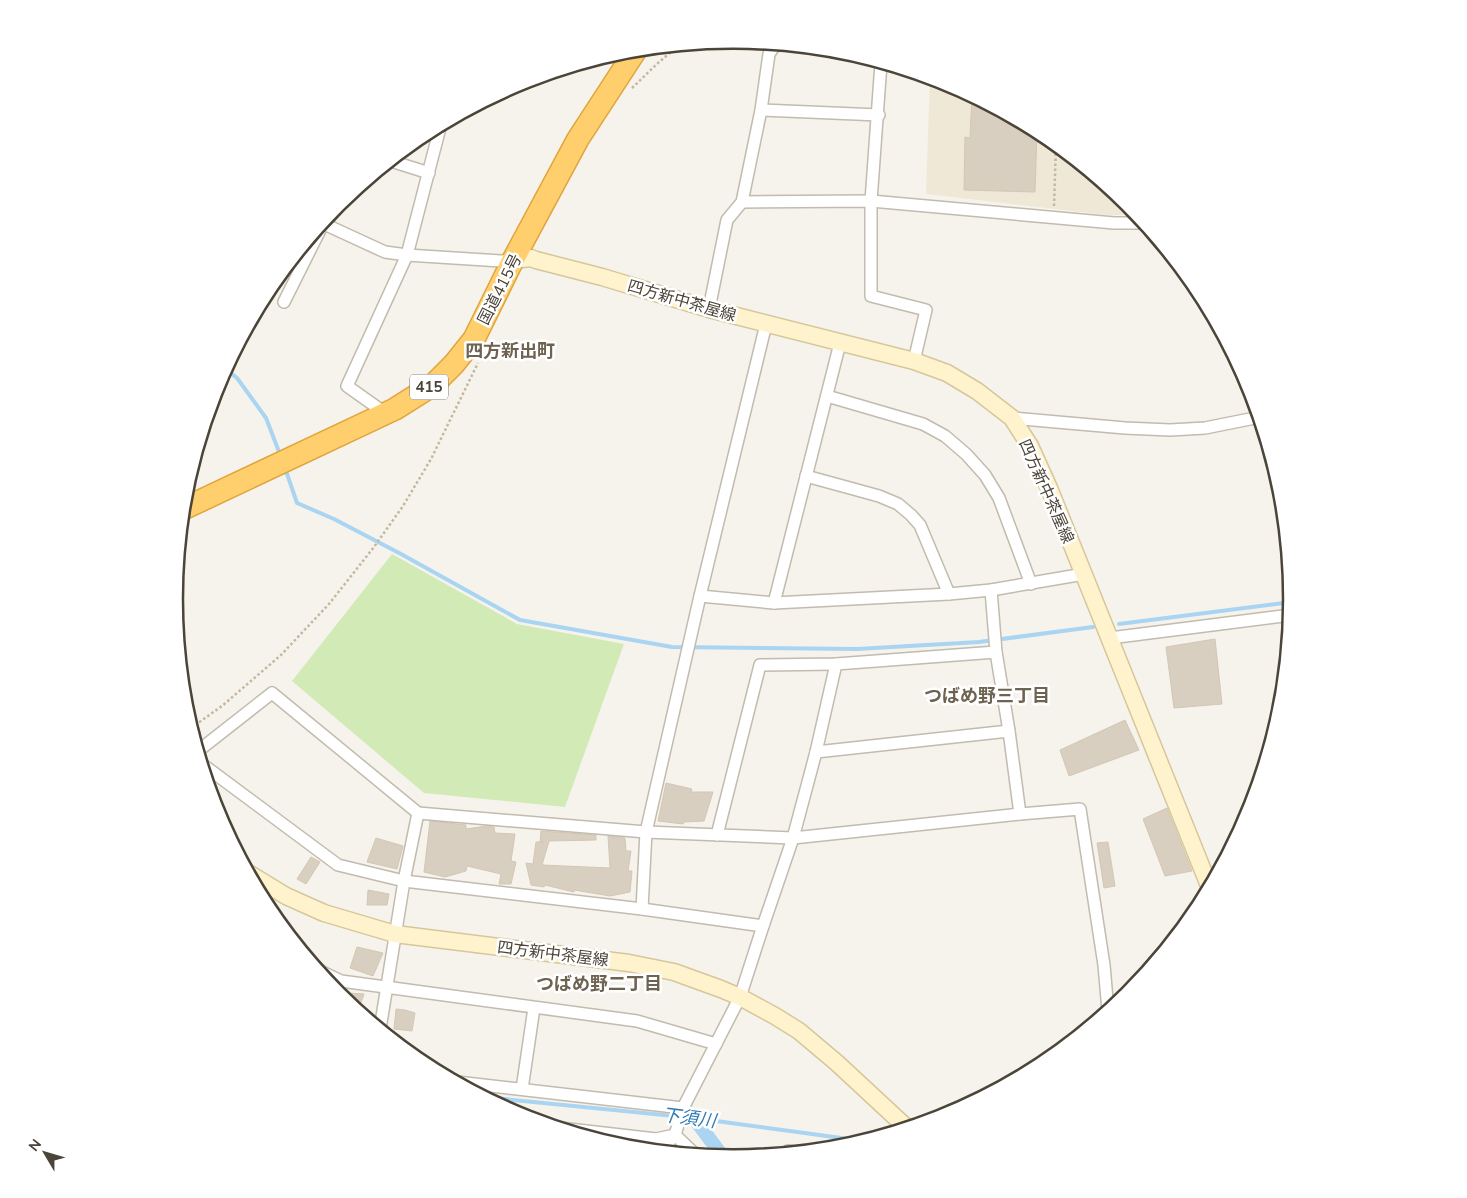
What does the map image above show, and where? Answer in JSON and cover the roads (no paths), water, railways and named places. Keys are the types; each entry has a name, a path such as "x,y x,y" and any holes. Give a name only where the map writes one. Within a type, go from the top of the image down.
{"highway":[{"name":"国道415号","path":"192,505 408,401 433,385 454,364 474,339 513,260 578,139 631,58"}],"main road":[{"name":"四方新中茶屋線","path":"513,260 531,258 709,309 914,361 947,374 970,387 1012,418 1030,446 1049,488 1207,880"},
{"name":"四方新中茶屋線","path":"261,881 286,896 324,913 395,934 629,963 674,972 740,996 799,1031 837,1063 901,1123"}],"street":[{"path":"709,309 727,220 742,202 762,110 769,54 772,50"},
{"path":"882,69 871,201 871,296 926,310 914,361"},
{"path":"762,110 879,115"},
{"path":"385,413 347,386 407,255 438,134"},
{"path":"397,163 429,173"},
{"path":"742,202 871,201 1114,223 1135,223"},
{"path":"329,227 385,252 501,261 513,260"},
{"path":"284,302 312,245"},
{"path":"642,909 646,832 700,596 766,324"},
{"path":"774,602 840,343"},
{"path":"827,396 923,424 944,436 966,454 985,475 999,498 1031,584"},
{"path":"1012,418 1170,430 1205,428 1254,418"},
{"path":"806,476 880,496 898,504 920,525 949,594"},
{"path":"700,596 774,602 949,594 991,590 1084,574"},
{"path":"991,590 996,652 1020,814"},
{"path":"1110,638 1284,616"},
{"path":"717,835 760,665 836,664 996,652"},
{"path":"666,1145 675,1135 683,1108 740,996 793,838 816,752 836,664"},
{"path":"204,747 272,693 418,813 646,832 793,838 1080,809 1104,965 1107,1003"},
{"path":"816,752 1009,731"},
{"path":"210,770 338,865 404,881 642,909 763,926"},
{"path":"381,1021 404,881 418,813"},
{"path":"335,978 341,981 386,988 637,1021 716,1044"},
{"path":"522,1090 534,1008"},
{"path":"473,1084 683,1108"},
{"path":"596,1132 656,1139 675,1135"},
{"path":"675,1135 688,1147"}],"waterway":[{"path":"232,374 237,378 266,418 281,457"},
{"path":"285,468 297,503 334,519 401,554 520,620 672,647 857,649 979,642 1093,627"},
{"path":"1119,624 1284,603"},
{"name":"下須川","path":"504,1099 694,1118 844,1138"},
{"path":"694,1118 717,1149"}],"district":[{"name":"四方新出町","path":"510,351"},
{"name":"つばめ野三丁目","path":"987,696"},
{"name":"つばめ野二丁目","path":"599,984"}]}
